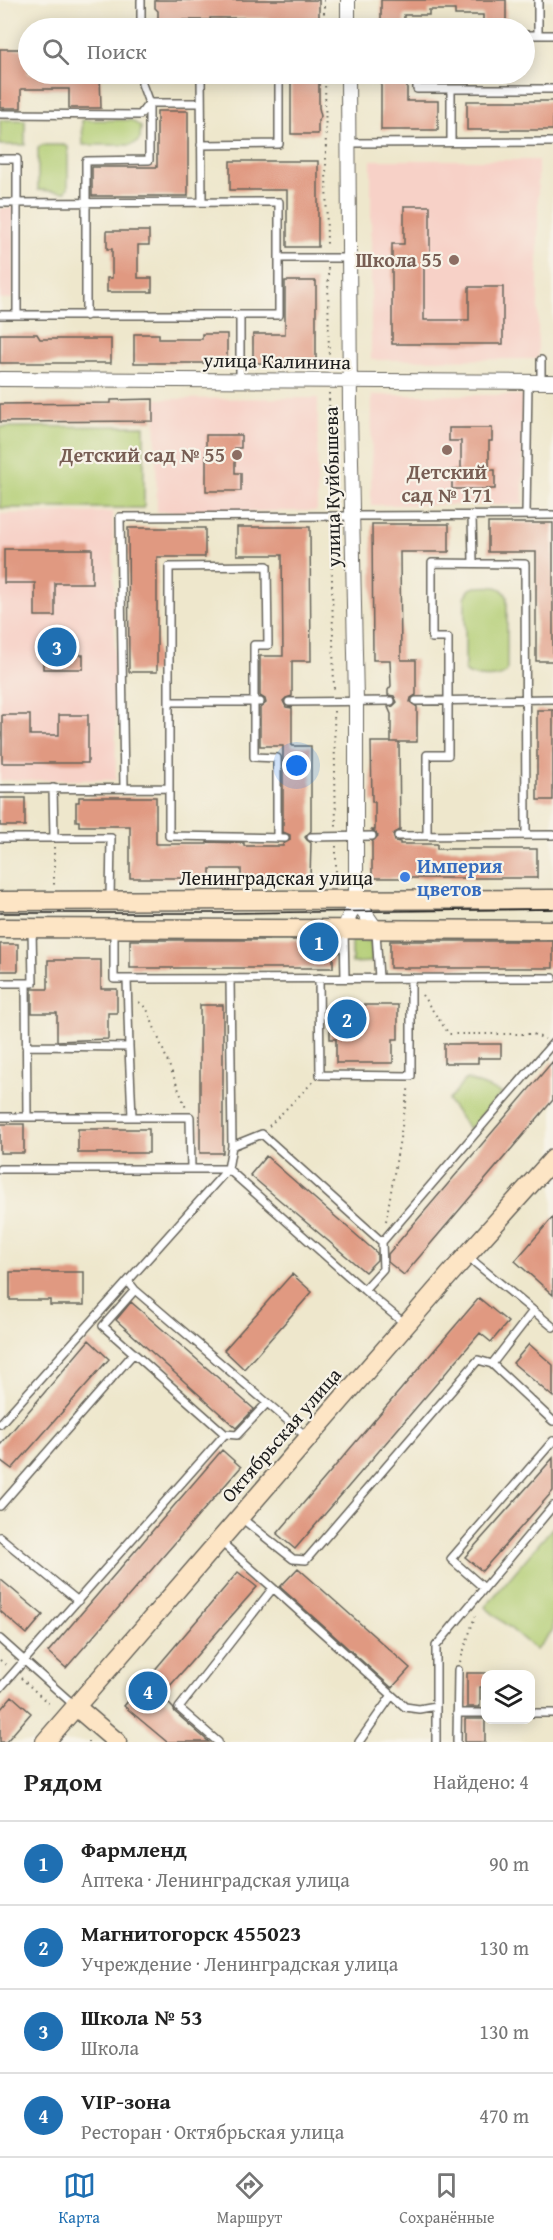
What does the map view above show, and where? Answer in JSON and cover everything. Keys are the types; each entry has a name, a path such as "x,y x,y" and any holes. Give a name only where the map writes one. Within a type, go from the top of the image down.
{"main road":[{"name":"Ленинградская улица","path":"0,901 553,899"},
{"path":"0,928 553,930"},
{"name":"Октябрьская улица","path":"45,1742 406,1325 553,1160"},
{"path":"75,1706 117,1742"}],"street":[{"path":"348,0 348,18"},
{"name":"улица Куйбышева","path":"344,929 356,900 356,701 350,381 348,84"},
{"name":"улица Калинина","path":"0,379 541,381"},
{"path":"356,900 376,929"}],"lane":[{"path":"141,0 141,18"},
{"path":"538,0 538,35 553,35"},
{"path":"86,316 86,161 148,160 148,103 142,84"},
{"path":"201,84 202,202"},
{"path":"201,146 279,144 279,84"},
{"path":"417,84 417,89 553,89"},
{"path":"451,89 451,142"},
{"path":"148,103 201,103"},
{"path":"0,114 140,115 148,103"},
{"path":"349,143 553,142"},
{"path":"0,159 17,159 17,315"},
{"path":"0,203 279,202 279,315 0,315"},
{"path":"279,258 349,258"},
{"path":"240,315 240,380"},
{"path":"526,515 541,381 541,360"},
{"path":"472,515 473,562"},
{"path":"124,789 120,517 553,515"},
{"path":"427,835 427,755 448,755 448,638 432,638 432,563 473,562 525,564 526,835"},
{"path":"277,836 277,758 254,758 257,702 254,645 268,645 267,566 169,567 169,836 277,836 285,838"},
{"path":"417,701 553,699"},
{"path":"289,702 391,701"},
{"path":"170,702 257,702"},
{"path":"53,788 54,838"},
{"path":"0,789 169,789"},
{"path":"398,836 553,835"},
{"path":"311,837 372,836"},
{"path":"0,838 111,838 110,900"},
{"path":"0,983 33,983 32,928"},
{"path":"114,929 114,979 553,978"},
{"path":"344,929 345,978"},
{"path":"376,929 379,978"},
{"path":"0,1424 228,1169 232,1146 230,978"},
{"path":"319,978 320,1075 411,1076 411,978"},
{"path":"127,979 132,1117"},
{"path":"26,982 27,1117"},
{"path":"364,1290 382,1269 382,1242 553,1044"},
{"path":"26,1046 129,1047"},
{"path":"0,1117 190,1117 192,1169"},
{"path":"232,1146 262,1134 382,1242"},
{"path":"0,1168 228,1169 406,1325"},
{"path":"467,1256 553,1327"},
{"path":"128,1281 135,1290 308,1438"},
{"path":"135,1290 103,1326 225,1434 237,1435 267,1403"},
{"path":"492,1364 533,1311"},
{"path":"0,1506 134,1353"},
{"path":"240,1517 293,1559 306,1560 478,1360 492,1364 553,1421"},
{"path":"0,1688 225,1434"},
{"path":"484,1588 451,1559 553,1441"},
{"path":"436,1742 436,1646 553,1506"},
{"path":"0,1537 78,1601"},
{"path":"220,1541 405,1707 419,1709 436,1706"},
{"path":"218,1742 179,1708 273,1588"},
{"path":"0,1639 75,1706"},
{"path":"457,1742 458,1670"},
{"path":"359,1742 392,1695"},
{"path":"458,1713 481,1713"},
{"path":"535,1713 553,1713"}],"path":[{"path":"324,0 324,18"},
{"path":"325,84 329,370"},
{"path":"329,389 337,900"},
{"path":"411,978 449,1034 533,1034"},
{"path":"128,992 147,1009 190,1117"},
{"path":"262,1134 320,1075"},
{"path":"382,1242 411,1076"},
{"path":"458,1670 479,1602 476,1599"},
{"path":"0,1660 50,1705"}],"shaded area":[{"name":"Школа 55","path":"371,160 538,160 538,359 371,360"},
{"path":"0,208 15,208 14,299 0,299"},
{"name":"Детский сад № 171","path":"372,395 523,395 523,505 371,505"},
{"name":"Детский сад № 55","path":"318,398 317,511 157,512 155,399"},
{"path":"113,512 116,780 0,780 0,514"}],"green space":[{"path":"0,120 25,120 25,145 0,145"},
{"path":"82,120 131,120 141,127 140,139 130,145 83,145"},
{"path":"42,145 68,147 68,188 65,192 38,190 38,148"},
{"path":"144,426 144,508 0,508 0,427"},
{"path":"475,587 498,588 507,597 507,670 506,673 497,677 476,676 465,670 465,597 470,589"},
{"path":"352,941 371,941 372,962 352,963"},
{"path":"466,1079 502,1093 469,1129 448,1101"},
{"path":"553,1527 553,1630 536,1650 485,1607"}],"building":[{"path":"155,0 319,0 319,18 158,18 158,11 155,8"},
{"path":"381,0 506,0 506,18 455,15 455,10 429,10 429,15 381,18"},
{"path":"0,49 18,49 18,84 100,84 101,108 69,108 69,89 21,89 21,108 0,108"},
{"path":"291,84 319,84 321,116 318,120 318,134 291,134"},
{"path":"381,84 407,84 407,101 438,101 438,130 381,130"},
{"path":"467,101 553,101 553,130 467,130"},
{"path":"157,111 188,111 188,196 92,196 92,167 157,167"},
{"path":"230,161 318,161 318,247 287,247 287,190 230,190"},
{"path":"404,206 430,206 430,253 424,253 424,320 469,320 469,287 503,287 503,344 392,344 392,244 404,244"},
{"path":"107,231 149,231 149,245 138,245 138,278 152,278 152,292 107,292 107,278 112,278 112,249 107,249"},
{"path":"285,281 316,281 316,363 253,363 253,334 285,334"},
{"path":"0,334 37,334 40,339 111,339 111,363 0,363"},
{"path":"134,334 159,334 159,339 202,339 202,334 227,334 227,363 134,363"},
{"path":"153,399 153,421 0,422 0,404 111,403 111,400"},
{"path":"449,428 492,428 492,441 489,441 489,470 495,470 495,489 452,489 452,470 461,470 461,441 449,441"},
{"path":"206,435 241,435 241,448 235,448 235,473 241,473 241,491 206,491"},
{"path":"488,523 553,523 553,661 536,661 536,552 488,552"},
{"path":"372,524 449,524 449,552 400,552 401,660 416,660 416,695 411,698 410,702 417,707 417,742 391,742 391,714 388,707 397,702 394,696 388,695 391,686 390,660 373,660"},
{"path":"237,527 310,527 311,661 292,661 292,696 283,701 286,707 292,708 292,746 311,746 311,831 305,837 311,843 310,878 241,878 241,869 210,869 210,878 130,878 130,826 79,826 79,821 76,821 76,802 79,802 79,797 156,797 156,844 207,844 207,842 244,843 244,846 283,846 290,840 290,835 283,832 283,746 260,746 260,708 266,703 265,699 260,696 260,656 283,656 282,555 237,555"},
{"path":"128,528 205,528 205,557 157,557 157,672 129,672"},
{"path":"4,549 92,549 92,583 55,583 55,616 35,616 35,583 4,583"},
{"path":"43,655 83,655 83,669 43,669"},
{"path":"537,710 553,710 553,800 537,800"},
{"path":"2,715 30,715 30,735 59,735 59,715 88,715 88,763 2,763"},
{"path":"371,742 399,742 400,830 393,834 395,841 400,844 437,844 437,849 537,849 537,878 372,878 372,842 378,836 372,830 375,830 375,802 372,802"},
{"path":"0,798 25,798 25,826 0,826"},
{"path":"130,940 333,940 333,968 130,968"},
{"path":"390,941 553,941 553,968 390,968"},
{"path":"0,944 18,944 18,971 0,971"},
{"path":"48,960 101,960 101,989 117,989 117,1013 108,1013 108,1039 57,1041 57,1013 32,1013 32,989 48,989"},
{"path":"200,1005 223,1005 223,1153 200,1153"},
{"path":"330,1005 398,1005 398,1039 393,1039 393,1063 336,1063 336,1039 330,1039"},
{"path":"444,1044 501,1044 501,1058 478,1058 478,1063 444,1063"},
{"path":"553,1061 553,1100 404,1275 388,1262 388,1254"},
{"path":"0,1124 24,1124 24,1153 0,1153"},
{"path":"78,1129 149,1129 149,1153 78,1153"},
{"path":"266,1156 377,1253 377,1260 365,1272 250,1175"},
{"path":"553,1217 553,1295 515,1261"},
{"path":"10,1272 84,1272 84,1305 50,1305 50,1300 10,1300"},
{"path":"292,1274 312,1292 244,1369 224,1350"},
{"path":"479,1298 508,1322 491,1342 480,1333 295,1549 277,1534"},
{"path":"131,1302 254,1409 236,1428 116,1320"},
{"path":"89,1340 109,1359 12,1469 0,1460 0,1445"},
{"path":"529,1344 553,1365 553,1397 513,1363"},
{"path":"222,1450 241,1467 66,1668 48,1652"},
{"path":"553,1458 553,1491 482,1571 465,1557"},
{"path":"298,1568 410,1668 392,1688 280,1587"},
{"path":"238,1572 257,1587 161,1696 175,1712 209,1742 167,1742 124,1706"},
{"path":"0,1579 43,1615 27,1634 0,1611"},
{"path":"467,1673 481,1673 480,1707 467,1707"},
{"path":"12,1696 31,1713 6,1742 0,1742 0,1710"},
{"path":"465,1719 481,1719 481,1724 485,1724 485,1742 465,1742"}],"tram line":[{"path":"0,913 553,909"}],"place":[{"name":"Школа 55","path":"454,260"},
{"name":"Детский сад № 171","path":"447,450"},
{"name":"Детский сад № 55","path":"237,455"},
{"name":"Школа № 53","path":"57,647"},
{"name":"Империя цветов","path":"405,877"},
{"name":"Фармленд","path":"319,942"},
{"name":"Магнитогорск 455023","path":"347,1019"},
{"name":"VIP-зона","path":"148,1691"}]}
